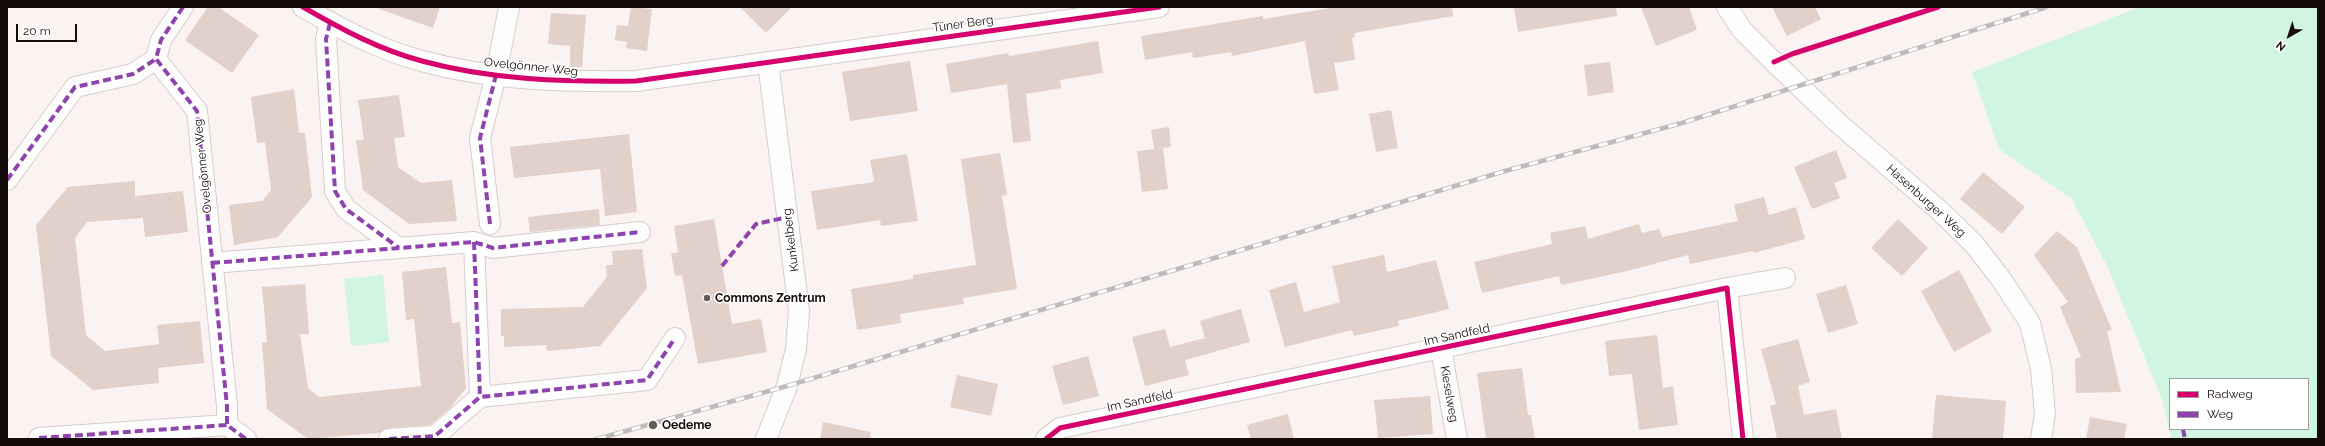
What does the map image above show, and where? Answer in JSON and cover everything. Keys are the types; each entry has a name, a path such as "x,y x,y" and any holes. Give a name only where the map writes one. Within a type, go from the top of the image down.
{"street":[{"path":"7,180 75,87 134,74 156,58 161,40 183,7"},
{"name":"Ovelgönner Weg","path":"304,7 330,23 375,45 422,61 496,75 574,82 636,81 768,62"},
{"path":"496,75 510,7"},
{"name":"Tüner Berg","path":"768,62 1159,7"},
{"name":"Hasenburger Weg","path":"1727,7 1742,30 1774,62 1837,122 1939,210 1974,244 2001,279 2030,323 2041,369 2045,406 2041,439"},
{"path":"330,23 326,39 335,191 346,209 400,248"},
{"name":"Ovelgönner Weg","path":"156,58 197,111 227,425"},
{"name":"Kunkelberg","path":"766,439 787,386 796,349 799,311 768,62"},
{"name":"Ovelgönner Weg","path":"490,224 480,138 496,75"},
{"path":"212,263 474,242 493,248 640,232"},
{"path":"474,242 480,397"},
{"name":"Im Sandfeld","path":"1046,439 1060,428 1727,288 1785,278"},
{"path":"1727,288 1743,439"},
{"path":"389,439 435,436 480,397 646,380 674,338"},
{"name":"Kieselweg","path":"1441,349 1457,439"},
{"path":"39,438 227,425 246,439"}],"green space":[{"path":"2140,7 2318,7 2318,439 2171,439 2169,430 2309,430 2309,378 2169,378 2169,430 2163,402 2108,268 2072,199 1999,149 1972,72"},
{"path":"383,275 389,342 351,346 344,279"}],"building":[{"path":"208,7 218,7 259,35 232,73 185,40"},
{"path":"379,7 440,7 433,28 379,9"},
{"path":"631,7 652,9 647,51 626,48 627,42 615,40 617,25 628,26"},
{"path":"740,7 792,7 766,33"},
{"path":"1337,7 1452,7 1453,16 1354,33 1355,37 1352,38 1355,60 1334,63 1339,90 1314,94 1305,41 1232,56 1231,52 1193,58 1192,52 1145,60 1141,36 1263,16 1263,19"},
{"path":"1514,7 1616,7 1617,16 1518,32"},
{"path":"1641,7 1689,7 1697,30 1656,46"},
{"path":"1772,7 1815,7 1821,19 1787,36"},
{"path":"551,13 586,15 582,67 570,67 570,46 548,44"},
{"path":"1098,41 1103,73 1060,80 1061,88 1026,94 1031,141 1013,143 1007,84 951,93 946,64 1008,53 1009,56"},
{"path":"910,61 918,111 850,121 842,72"},
{"path":"1610,62 1614,92 1588,96 1584,65"},
{"path":"294,89 299,133 305,133 312,197 278,237 234,245 229,205 262,201 271,190 265,142 257,143 251,97"},
{"path":"399,95 405,137 394,138 398,167 421,183 452,180 457,221 409,224 363,190 356,140 364,140 358,100"},
{"path":"1391,110 1398,148 1376,152 1369,114"},
{"path":"1169,127 1171,147 1163,148 1168,189 1142,192 1137,151 1154,149 1151,130"},
{"path":"629,134 637,212 605,216 600,169 514,178 510,147"},
{"path":"1836,150 1847,178 1834,183 1840,198 1812,209 1794,167"},
{"path":"1000,153 1007,195 1002,196 1017,289 963,298 964,304 900,314 901,323 857,330 851,289 913,279 913,275 976,265 961,159"},
{"path":"907,154 918,221 881,226 880,220 817,230 811,191 874,182 870,160"},
{"path":"1983,172 2025,207 2002,234 1960,199"},
{"path":"135,181 135,196 183,191 188,232 145,237 143,218 87,222 75,238 86,335 105,351 159,344 157,325 200,321 204,363 158,368 159,383 93,390 51,356 36,225 68,187"},
{"path":"1764,197 1769,215 1796,207 1805,239 1754,253 1753,251 1690,264 1688,255 1623,272 1561,285 1559,276 1482,293 1474,262 1552,244 1550,233 1585,226 1588,239 1639,224 1642,233 1659,229 1662,237 1738,221 1734,205"},
{"path":"599,209 600,225 530,232 528,217"},
{"name":"Commons Zentrum","path":"714,219 732,324 761,319 767,352 698,364 682,275 675,276 671,254 678,252 674,226"},
{"path":"1898,219 1928,248 1902,276 1871,248"},
{"path":"2057,231 2077,247 2112,330 2107,331 2121,392 2076,393 2075,359 2081,357 2060,307 2068,302 2034,255"},
{"path":"642,249 647,288 600,346 547,351 546,345 504,347 504,336 501,336 501,309 583,307 607,277 606,265 613,265 612,251"},
{"path":"1384,255 1387,272 1436,260 1449,309 1398,321 1399,326 1354,336 1352,330 1285,347 1269,290 1296,282 1304,312 1340,302 1332,266"},
{"path":"446,267 452,323 460,322 466,388 450,408 430,425 388,428 379,433 308,439 267,409 262,343 267,342 262,287 305,284 309,334 300,334 308,388 319,397 421,386 414,319 406,320 402,272"},
{"path":"1959,270 1992,331 1954,352 1921,291"},
{"path":"1846,285 1858,324 1828,333 1816,294"},
{"path":"1241,309 1250,342 1185,360 1189,375 1145,386 1132,337 1165,329 1170,347 1205,338 1200,321"},
{"path":"1657,335 1663,388 1673,386 1678,425 1639,430 1632,374 1609,376 1605,341"},
{"path":"1798,339 1810,382 1798,386 1804,415 1836,409 1842,439 1777,439 1770,406 1776,404 1761,349"},
{"path":"1088,356 1099,396 1063,405 1052,366"},
{"path":"1522,368 1528,415 1531,415 1535,439 1486,439 1477,373"},
{"path":"957,375 998,384 991,416 950,407"},
{"path":"1936,395 2006,401 2003,439 1932,439"},
{"path":"1430,396 1433,434 1378,438 1374,400"},
{"path":"1288,414 1294,439 1251,439 1247,425"},
{"path":"2090,417 2127,424 2124,439 2086,439"},
{"path":"823,422 871,432 870,439 820,439"}],"railway":[{"path":"597,439 787,386 1505,171 1682,123 2047,7"}],"marked path":[{"path":"183,7 161,40 156,59 197,111 227,406 227,425 246,439"},
{"path":"330,23 326,39 335,191 346,209 399,248"},
{"path":"7,180 75,87 133,74 156,59"},
{"path":"490,224 480,138 496,75"},
{"path":"722,266 756,224 788,217"},
{"path":"212,263 474,242 493,248 640,232"},
{"path":"474,242 480,397"},
{"path":"389,439 435,436 480,397 647,380 675,338"},
{"path":"39,438 227,425"},
{"path":"2183,430 2185,439"}],"cycle path":[{"path":"303,7 346,31 376,45 422,61 501,76 582,81 636,81 1159,7"},
{"path":"1774,62 1792,54 1938,7"},
{"path":"1046,439 1060,428 1727,288 1743,439"}],"place":[{"name":"Commons Zentrum","path":"707,298"},
{"name":"Oedeme","path":"653,425"}]}
